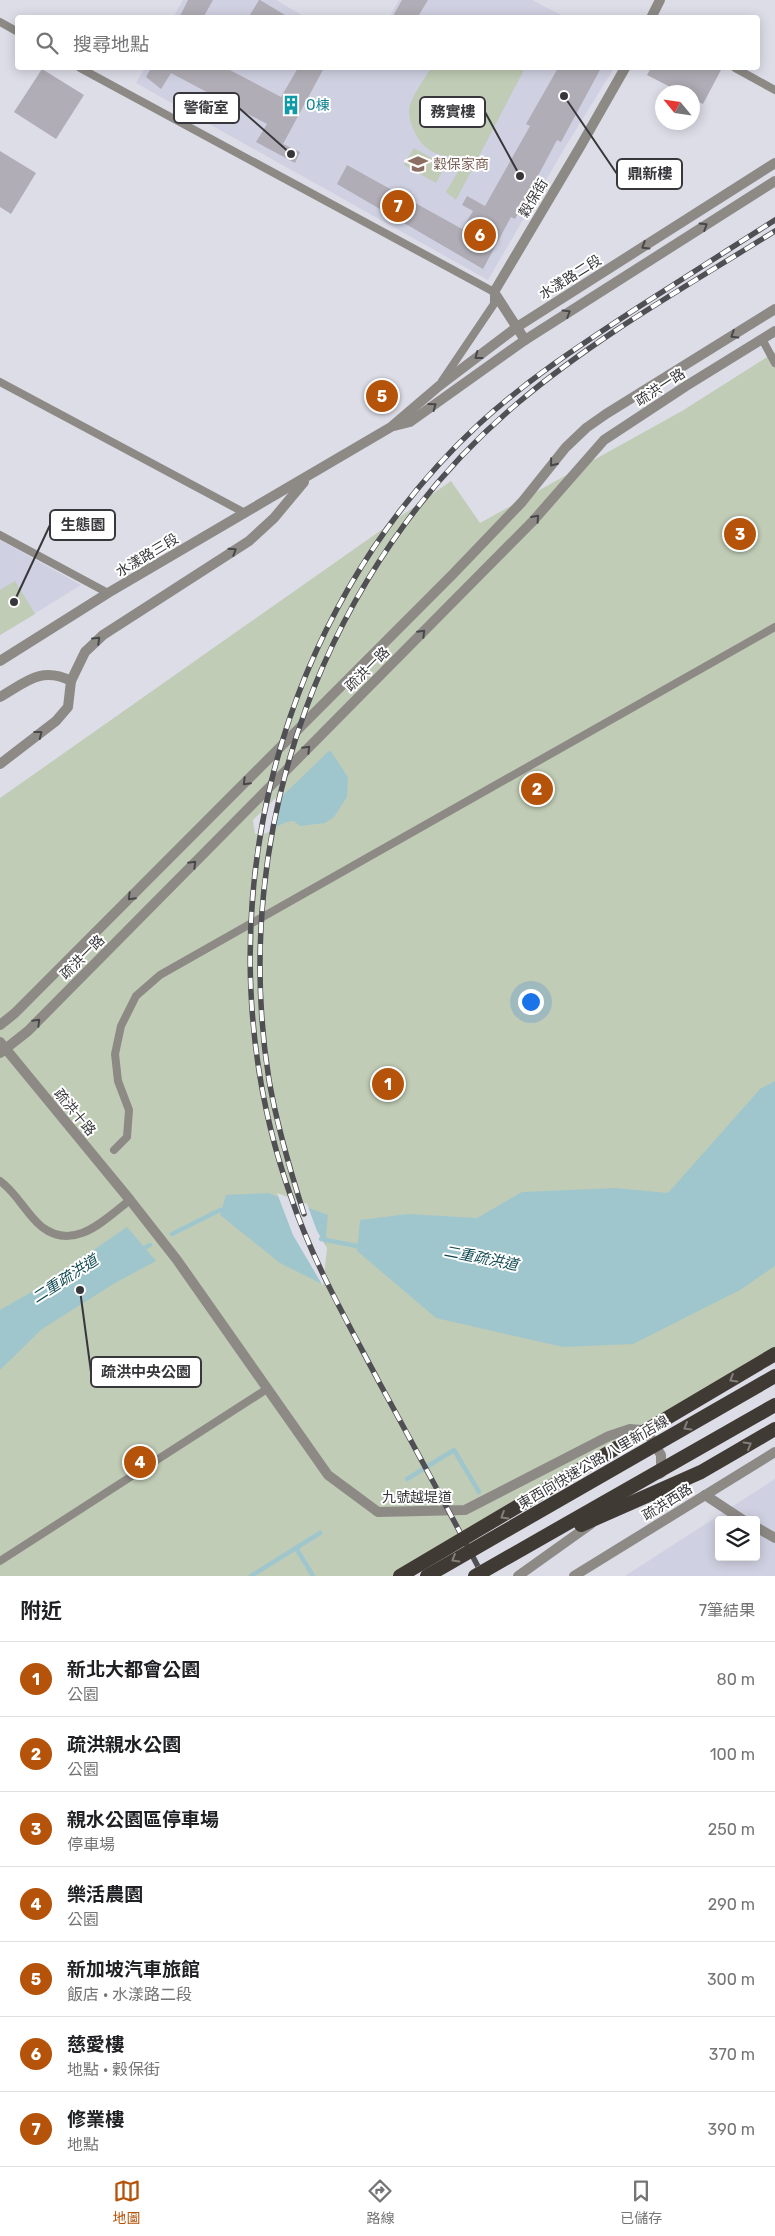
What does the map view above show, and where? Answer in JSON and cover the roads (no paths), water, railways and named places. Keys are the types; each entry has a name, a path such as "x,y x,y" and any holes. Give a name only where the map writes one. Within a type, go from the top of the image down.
{"highway":[{"path":"400,1576 775,1354"},
{"name":"東西向快速公路 八里新店線","path":"427,1576 775,1376"},
{"path":"475,1576 775,1405"},
{"path":"514,1554 701,1472 775,1429"}],"street":[{"path":"652,15 660,0"},
{"name":"穀保街","path":"494,292 580,147 623,70"},
{"name":"水漾路二段","path":"309,475 390,427 439,386 517,327 775,163"},
{"name":"水漾路二段","path":"390,427 410,422 525,340 775,181"},
{"path":"494,292 525,340"},
{"name":"疏洪一路","path":"0,1025 16,1013 460,566 522,502 566,447 606,414 775,309"},
{"name":"疏洪一路","path":"2,1048 28,1031 519,535 604,440 686,386 775,332"},
{"path":"0,764 56,721 68,707 71,681 85,652 103,635 249,541 274,518 309,475"},
{"name":"水漾路三段","path":"0,661 108,594 309,475"},
{"path":"0,697 30,679 50,673 71,681"},
{"name":"疏洪十路","path":"2,1048 130,1200"},
{"name":"九號越堤道","path":"130,1200 177,1260 328,1476 378,1512 465,1510 609,1436 630,1429 641,1430 649,1436 661,1455 661,1473 518,1576"},
{"name":"疏洪西路","path":"574,1576 775,1452"},
{"path":"705,1495 737,1516"},
{"path":"760,1529 775,1538"}],"lane":[{"path":"0,22 15,30"},
{"path":"84,70 494,292 494,304 439,386"},
{"path":"739,70 775,90"},
{"path":"762,340 775,363"},
{"path":"0,382 245,513"},
{"path":"0,535 108,594"},
{"path":"114,1150 128,1137 129,1110 118,1081 115,1054 121,1026 136,996 160,975 775,627"},
{"path":"0,1181 42,1227 58,1235 75,1237 95,1227 130,1200"},
{"path":"0,1561 266,1389"}],"water":[{"path":"330,750 348,777 347,797 334,817 325,823 300,826 294,821 287,822 263,832 255,822"},
{"path":"775,1081 775,1266 740,1290 633,1344 563,1347 436,1318 357,1251 360,1220 408,1214 477,1218 522,1192 615,1188 668,1193 760,1089"},
{"path":"268,1193 328,1215 322,1284 280,1263 220,1215 226,1195"},
{"path":"127,1227 156,1261 115,1283 42,1329 0,1370 0,1310 40,1287"}],"waterway":[{"name":"二重疏洪道","path":"172,1234 220,1210 227,1212"},
{"name":"二重疏洪道","path":"321,1239 362,1247"},
{"name":"二重疏洪道","path":"140,1250 150,1245"},
{"path":"407,1479 454,1450 479,1492"},
{"path":"251,1576 320,1533"},
{"path":"296,1548 313,1576"}],"railway":[{"path":"483,1576 320,1268 291,1197 263,1095 251,990 254,886 271,783 303,683 348,589 407,502 479,424 536,377 616,321 775,220"},
{"path":"304,1214 284,1148 269,1080 260,986 264,892 279,799 306,709 344,623 392,542 451,468 519,402 612,333 775,231"}],"place":[{"name":"鼎新樓","path":"564,96"},
{"name":"O棟","path":"291,105"},
{"name":"警衛室","path":"291,154"},
{"name":"穀保家商","path":"418,164"},
{"name":"務實樓","path":"520,176"},
{"name":"修業樓","path":"398,206"},
{"name":"慈愛樓","path":"480,235"},
{"name":"新加坡汽車旅館","path":"382,396"},
{"name":"親水公園區停車場","path":"740,534"},
{"name":"生態園","path":"14,602"},
{"name":"疏洪親水公園","path":"537,789"},
{"name":"新北大都會公園","path":"388,1084"},
{"name":"疏洪中央公園","path":"80,1290"},
{"name":"樂活農園","path":"140,1462"}]}
